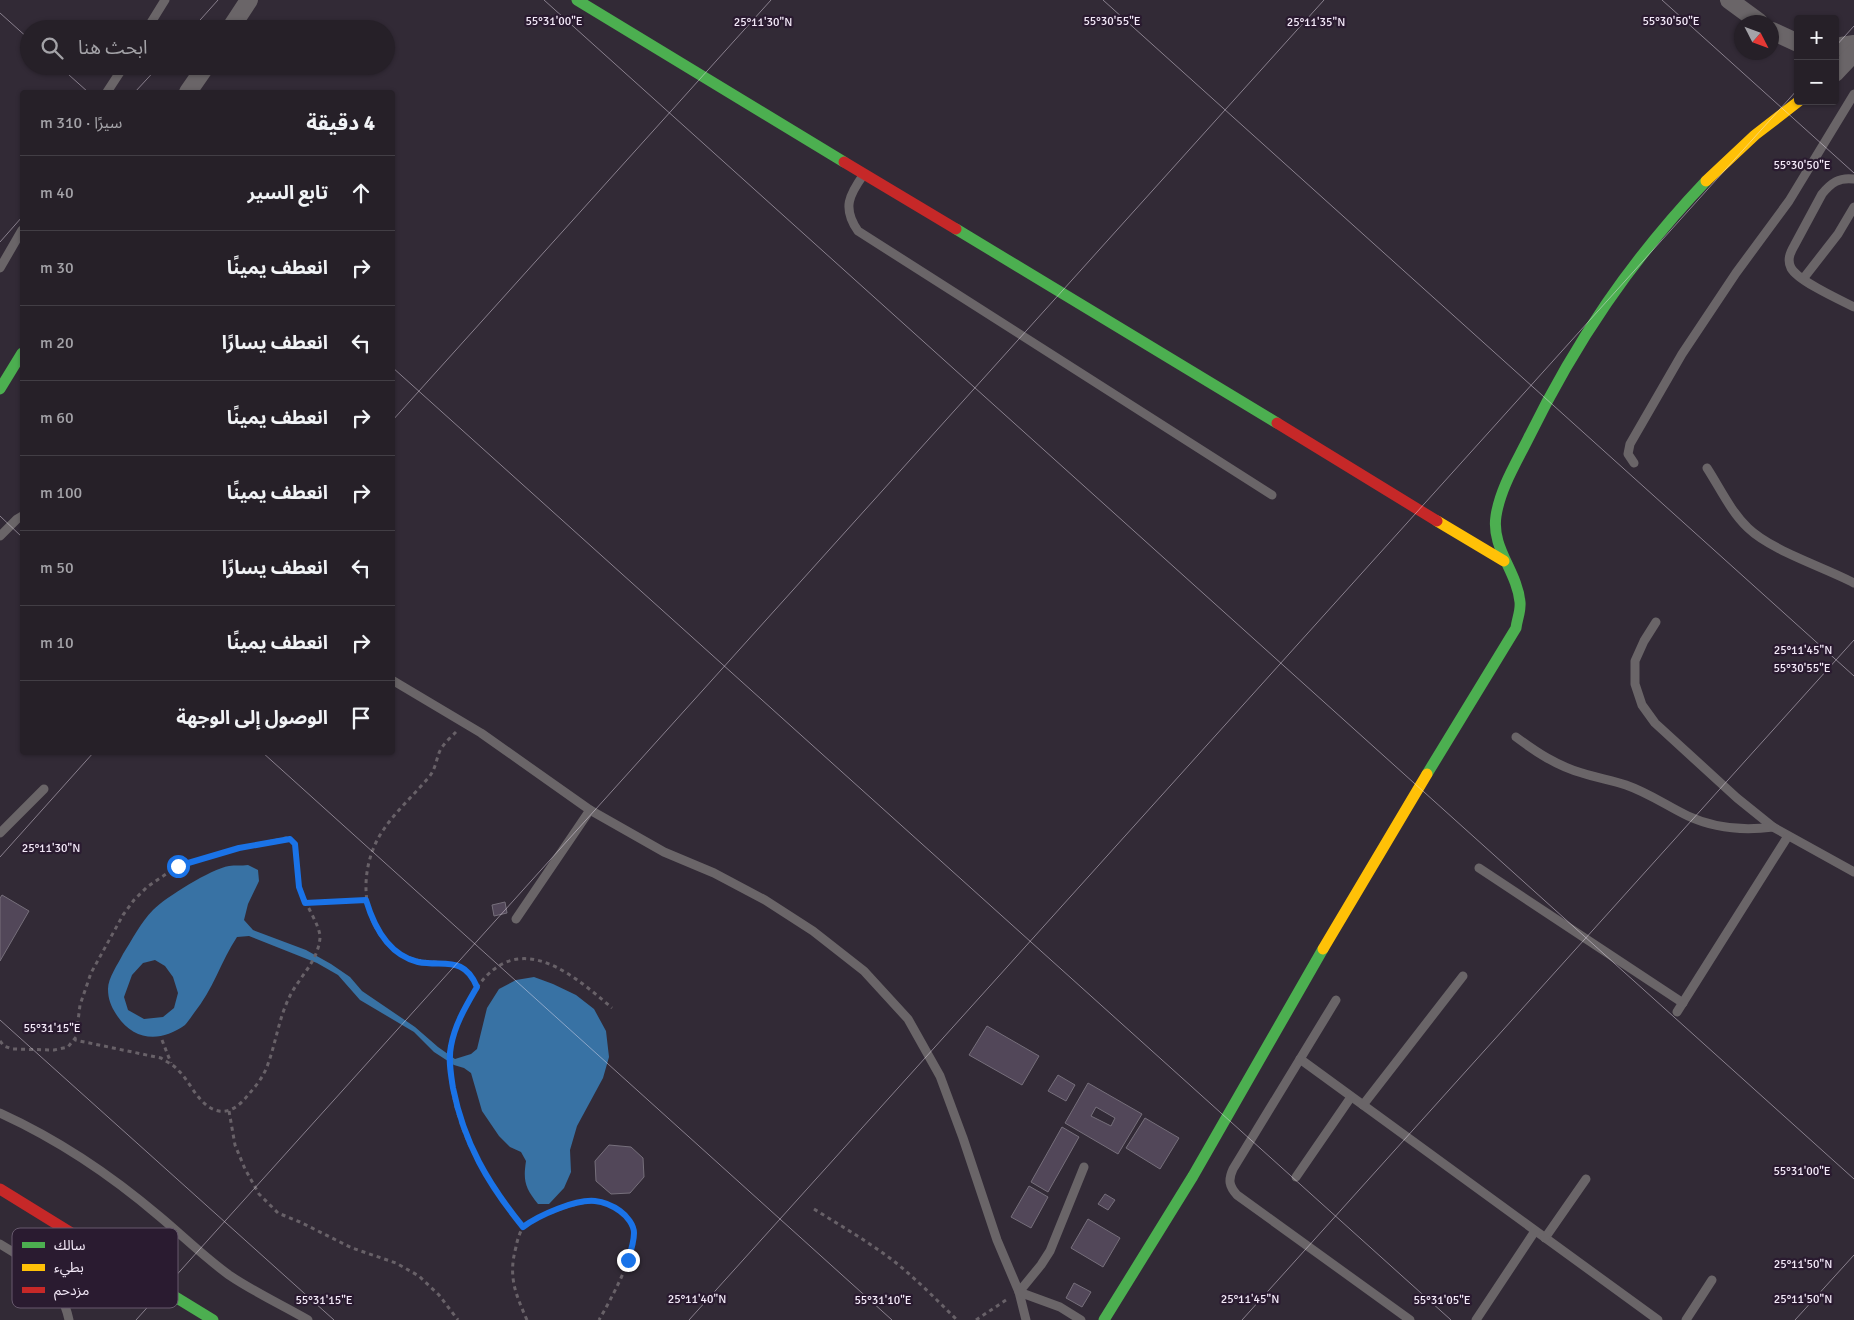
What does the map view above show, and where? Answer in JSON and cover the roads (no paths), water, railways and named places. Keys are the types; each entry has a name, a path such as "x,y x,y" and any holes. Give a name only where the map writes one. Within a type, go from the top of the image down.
{"street":[{"path":"236,20 249,0"},
{"path":"577,0 1504,561"},
{"path":"1729,0 1750,15"},
{"path":"1779,34 1794,41"},
{"path":"1839,46 1854,44"},
{"path":"1839,69 1854,53"},
{"path":"189,90 200,75"},
{"path":"1104,1320 1194,1176 1345,910 1516,628 1520,602 1514,578 1496,543 1495,524 1498,505 1538,417 1565,367 1600,311 1638,258 1681,207 1726,160 1794,105"},
{"path":"0,389 20,356"},
{"path":"0,1189 63,1228"},
{"path":"178,1298 213,1320"}],"lane":[{"path":"153,20 165,0"},
{"path":"108,90 118,75"},
{"path":"1634,463 1628,454 1630,444 1682,354 1731,281 1789,201 1854,94"},
{"path":"864,174 849,198 848,210 858,230 1272,495"},
{"path":"1854,179 1834,181 1827,187 1790,253 1789,261 1796,275 1825,293 1854,307"},
{"path":"1803,279 1838,234 1854,207"},
{"path":"0,268 20,233"},
{"path":"1707,468 1739,518 1749,530 1776,546 1854,583"},
{"path":"0,536 20,517"},
{"path":"1656,622 1644,641 1635,661 1634,684 1642,705 1655,723 1737,798 1773,827 1854,872"},
{"path":"395,682 466,724 530,766 590,810 664,852 714,873 765,900 813,931 864,971 908,1019 940,1076 963,1138 996,1240 1019,1292 1026,1320"},
{"path":"1516,737 1536,752 1559,764 1582,774 1626,785 1707,824 1729,829 1751,830 1773,827"},
{"path":"0,833 44,790"},
{"path":"516,919 590,810"},
{"path":"1677,1012 1788,836"},
{"path":"1479,868 1683,1003"},
{"path":"1363,1106 1463,976"},
{"path":"1336,1000 1233,1169 1229,1178 1230,1188 1237,1195 1410,1320"},
{"path":"1300,1059 1658,1320"},
{"path":"1296,1177 1351,1097"},
{"path":"0,1113 64,1147 113,1180 173,1228"},
{"path":"1019,1292 1050,1252 1084,1167"},
{"path":"1545,1238 1586,1179"},
{"path":"1476,1320 1535,1231"},
{"path":"178,1233 230,1275 308,1320"},
{"path":"0,1244 12,1251"},
{"path":"1686,1320 1712,1280"},
{"path":"1019,1292 1060,1307 1081,1320"},
{"path":"64,1308 69,1320"}],"water":[{"path":"248,865 258,870 259,881 248,904 244,920 253,930 306,950 331,964 350,977 362,991 415,1027 455,1059 471,1054 477,1049 487,1008 499,989 516,980 534,977 553,984 576,995 594,1009 606,1031 609,1057 603,1078 577,1126 570,1150 571,1172 564,1188 549,1204 538,1204 530,1193 525,1179 526,1161 521,1152 510,1147 499,1136 482,1111 471,1073 434,1052 414,1032 360,1000 338,975 317,963 249,936 237,937 201,1004 185,1025 176,1031 157,1037 139,1034 130,1030 123,1023 110,1002 108,985 123,954 145,920 159,904 211,872 229,866","holes":["155,960 165,966 173,977 178,993 174,1008 163,1017 144,1019 128,1010 124,997 132,975 143,963"]}]}
